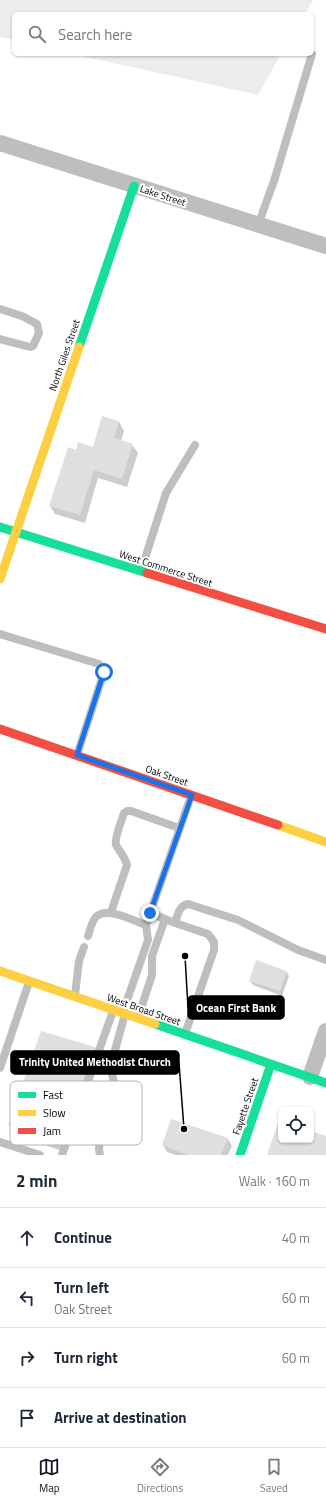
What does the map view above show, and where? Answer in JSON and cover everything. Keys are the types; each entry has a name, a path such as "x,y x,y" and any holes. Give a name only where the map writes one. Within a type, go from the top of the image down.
{"main road":[{"name":"North Giles Street","path":"0,579 134,186"},
{"name":"West Commerce Street","path":"0,527 326,629"},
{"name":"Oak Street","path":"0,729 326,842"},
{"name":"West Broad Street","path":"0,970 326,1083"},
{"name":"Fayette Street","path":"240,1155 271,1064"}],"street":[{"name":"Lake Street","path":"0,143 326,246"},
{"path":"310,1077 326,1030"}],"lane":[{"path":"258,225 274,181 312,56"},
{"path":"0,309 22,316 37,324 39,334 33,346 30,347 0,338"},
{"path":"141,571 166,493 195,445"},
{"path":"0,634 99,664 104,672 77,755"},
{"path":"114,1081 111,1072 111,1065 124,1014 148,940 146,925 179,828 192,795"},
{"path":"111,912 127,865 126,860 116,843 116,838 124,813 131,811 179,828"},
{"path":"175,923 180,908 183,905 188,904 238,920 298,950 326,960"},
{"path":"88,936 97,916 111,912 146,925"},
{"path":"150,913 208,934 214,942 214,950 184,1034"},
{"path":"138,1018 152,975 152,956 165,919"},
{"path":"74,996 79,961 84,947"},
{"path":"0,1068 30,981"},
{"path":"88,1081 113,1010"},
{"path":"0,1142 40,1155"},
{"path":"62,1155 66,1145"},
{"path":"99,1145 100,1155"}],"shaded area":[{"path":"0,0 313,0 306,12 12,12 12,40 0,37"},
{"path":"82,56 280,56 258,95"}],"building":[{"path":"102,416 119,421 114,438 133,444 122,479 94,470 80,515 49,506 68,447 76,450 78,442 93,447"},
{"path":"256,960 287,971 280,991 249,981"},
{"path":"41,1031 95,1047 83,1081 24,1081"},
{"path":"171,1119 228,1138 221,1155 188,1155 162,1145"},
{"path":"278,1123 278,1143 314,1143 314,1132 326,1136 326,1155 267,1155"}],"traffic: fast":[{"path":"79,347 134,186"},
{"path":"0,527 147,573"},
{"path":"155,1024 326,1083"},
{"path":"240,1155 271,1064"}],"traffic: slow":[{"path":"0,579 79,347"},
{"path":"278,825 326,842"},
{"path":"0,971 155,1024"}],"traffic: jam":[{"path":"147,573 326,629"},
{"path":"0,729 278,825"}],"place":[{"name":"Ocean First Bank","path":"185,956"},
{"name":"Trinity United Methodist Church","path":"184,1129"}],"route":[{"path":"104,672 77,755 192,795 150,913"}]}
